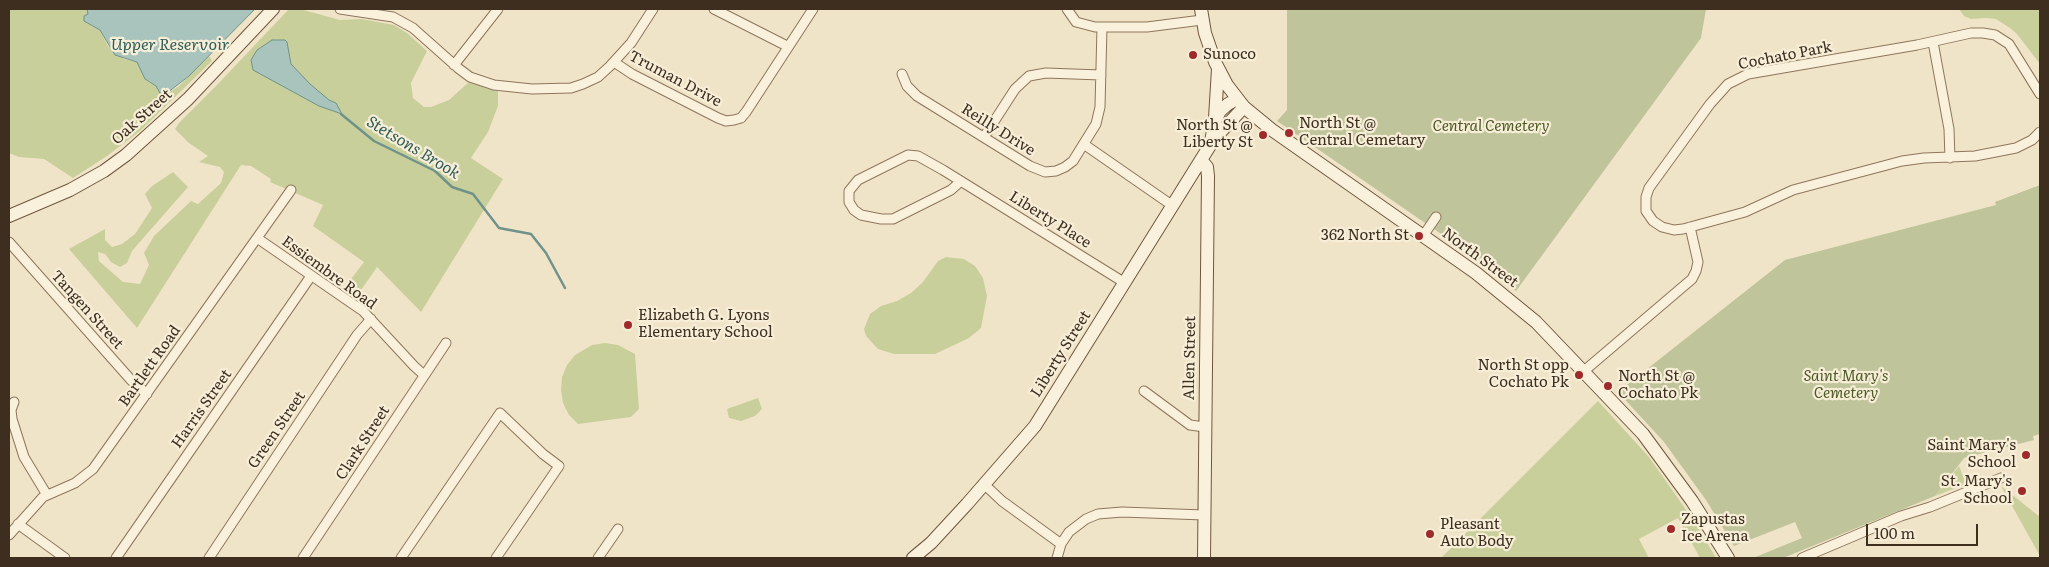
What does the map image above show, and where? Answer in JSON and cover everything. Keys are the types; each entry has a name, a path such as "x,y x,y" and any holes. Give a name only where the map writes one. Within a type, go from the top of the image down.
{"main road":[{"name":"Oak Street","path":"9,216 82,184 104,171 136,147 205,82 273,9"},
{"name":"North Street","path":"1202,14 1208,44 1218,69 1241,103 1272,130 1476,273 1521,309 1584,371 1667,464 1696,505 1728,558"},
{"path":"1215,121 1218,69"},
{"name":"Liberty Street","path":"1209,146 1215,121 1222,109 1241,103"},
{"name":"Liberty Street","path":"913,558 943,530 985,485 1040,419 1209,146 1241,103"},
{"name":"Allen Street","path":"1201,160 1207,167 1208,176 1204,558"}],"street":[{"path":"340,9 384,14 398,19 420,34 454,65 470,76 494,85 525,89 571,88 588,82 614,62 635,37 653,9"},
{"path":"454,65 498,9"},
{"path":"714,9 787,46"},
{"name":"Truman Drive","path":"614,62 632,74 718,118 730,121 737,119 746,112 787,46 813,9"},
{"path":"1067,9 1076,22 1102,27 1156,27 1202,14"},
{"name":"Reilly Drive","path":"902,74 907,86 913,93 984,138 1030,166 1045,172 1056,171 1074,160 1085,145 1098,118 1102,27"},
{"name":"Cochato Park","path":"2040,94 2012,49 2000,37 1990,33 1958,36 1748,74 1728,84 1714,98 1651,184 1646,197 1648,215 1657,224 1674,230 1690,227 1752,209 1793,190 1902,161 1984,155 2021,146 2032,140 2040,132"},
{"path":"1933,42 1948,129 1950,158"},
{"path":"984,138 1017,85 1029,76 1046,73 1101,76"},
{"path":"1085,145 1172,206"},
{"name":"Liberty Place","path":"961,181 951,190 893,219 880,219 861,215 854,210 849,202 849,191 855,182 911,154 921,157 961,181 1125,282"},
{"name":"Bartlett Road","path":"9,535 35,504 47,495 75,483 89,473 291,190"},
{"path":"1423,236 1436,217"},
{"path":"1584,371 1692,279 1698,262 1690,227"},
{"name":"Essiembre Road","path":"257,238 359,308 424,375"},
{"name":"Tangen Street","path":"9,242 131,380 147,394"},
{"name":"Harris Street","path":"116,558 311,276"},
{"name":"Green Street","path":"209,558 357,335 371,319"},
{"name":"Clark Street","path":"303,558 446,343"},
{"path":"1144,391 1190,425 1205,427"},
{"path":"14,402 11,414 24,456 47,495"},
{"path":"401,558 500,413 512,422 539,451 559,466 496,558"},
{"path":"1802,558 1901,516 1930,507 2000,478"},
{"path":"985,485 1022,516 1061,544"},
{"path":"1057,558 1061,544 1073,528 1086,519 1098,514 1122,512 1204,514"},
{"path":"18,524 66,558"},
{"path":"598,558 618,529"}],"green space":[{"path":"9,9 87,9 87,23 100,30 108,46 124,59 137,62 148,82 157,86 163,96 179,86 209,56 212,61 140,131 107,156 73,178 44,159 19,157 9,153"},
{"path":"289,9 300,9 340,20 362,19 394,25 407,33 427,51 411,83 413,98 424,107 431,107 449,100 469,82 498,91 498,106 488,132 471,158 503,179 421,312 377,267 357,296 345,287 364,262 313,226 323,205 270,182 271,179 251,166 241,165 137,328 69,249 105,229 105,240 112,247 122,244 135,234 152,208 145,194 152,186 173,172 188,187 132,251 127,263 120,267 111,262 105,254 98,252 99,261 123,282 140,284 149,265 144,253 154,236 191,201 198,204 221,183 224,172 220,167 199,162 208,156 189,143 175,129"},
{"name":"Central Cemetery","path":"1287,9 1706,9 1701,38 1516,291 1473,256 1277,121 1287,110"},
{"path":"1959,9 2040,9 2040,64 2017,34 2010,28 1996,19 1971,19 1964,16"},
{"name":"Saint Mary's Cemetery","path":"2040,185 2040,434 2033,436 2034,440 1964,458 1935,496 1783,558 1753,558 1802,538 1795,522 1734,546 1706,500 1664,442 1618,392 1785,260 1996,205 1995,202"},
{"path":"946,257 964,259 975,266 983,278 987,296 981,328 969,338 935,354 894,354 878,349 866,336 864,329 870,314 881,306 897,301 911,293 923,282 938,261"},
{"path":"605,343 618,345 635,354 639,409 631,417 578,424 569,415 563,403 562,377 567,365 575,355 592,345"},
{"path":"758,398 762,409 755,416 741,421 729,418 727,409"},
{"path":"1598,401 1649,457 1696,524 1716,558 1700,558 1678,518 1639,539 1649,558 1441,558"},
{"path":"1959,466 1966,484 1935,496"},
{"path":"2001,486 2040,517 2040,556"}],"water":[{"name":"Upper Reservoir","path":"87,9 255,9 189,76 163,96 156,86 145,79 137,62 115,55 100,30 84,21 84,16 88,14"},
{"path":"272,40 285,40 287,42 291,64 310,84 329,100 336,103 342,114 319,106 253,70 251,60 257,50"}],"waterway":[{"name":"Stetsons Brook","path":"341,114 374,141 435,171 452,187 473,194 499,228 531,234 546,253 565,288"}],"place":[{"name":"Sunoco","path":"1193,55"},
{"name":"North St @ Central Cemetary","path":"1289,133"},
{"name":"North St @ Liberty St","path":"1263,135"},
{"name":"362 North St","path":"1419,236"},
{"name":"Elizabeth G. Lyons Elementary School","path":"628,325"},
{"name":"North St opp Cochato Pk","path":"1579,375"},
{"name":"North St @ Cochato Pk","path":"1608,386"},
{"name":"Saint Mary's School","path":"2026,455"},
{"name":"St. Mary's School","path":"2022,491"},
{"name":"Zapustas Ice Arena","path":"1671,529"},
{"name":"Pleasant Auto Body","path":"1430,534"}]}
